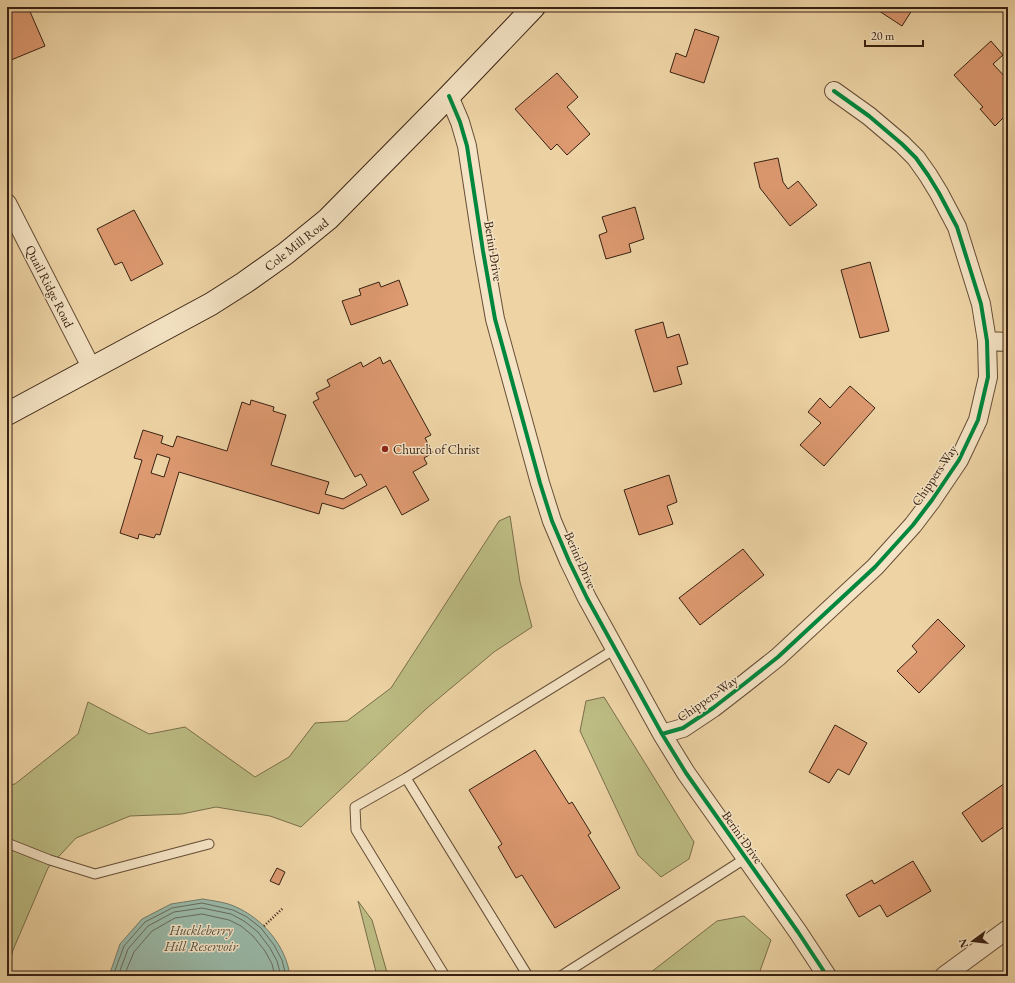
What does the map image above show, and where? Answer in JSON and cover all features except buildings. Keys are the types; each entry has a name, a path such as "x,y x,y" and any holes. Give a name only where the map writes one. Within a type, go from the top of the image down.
{"street":[{"name":"Cole Mill Road","path":"7,414 211,304 285,254 328,219 450,96 534,7"},
{"name":"Chippers Way","path":"662,734 683,728 738,689 778,657 876,567 932,500 959,460 978,420 988,377 986,341 981,304 957,227 939,193 916,158 869,116 834,91"},
{"name":"Berini Drive","path":"450,96 467,146 495,319 540,483 552,521 569,561 615,649 662,734 686,773 798,932 827,976"},
{"name":"Quail Ridge Road","path":"7,203 92,369"},
{"path":"986,341 1008,342"},
{"path":"944,976 1008,929"}],"lane":[{"path":"445,976 356,830 355,807 406,778 615,649"},
{"path":"406,778 528,976"},
{"path":"7,843 50,860 95,874 209,844"},
{"path":"561,976 746,858"}],"path":[{"path":"264,926 283,908"}],"green space":[{"path":"510,516 520,582 532,627 494,652 426,709 301,827 270,816 216,807 182,814 130,816 76,838 48,868 13,950 7,972 7,785 15,784 78,734 88,702 149,734 185,727 255,777 289,757 315,723 347,721 391,688 499,521"},
{"path":"604,697 694,842 689,859 661,877 638,855 580,731 586,701"},
{"path":"358,901 372,920 388,976 377,976"},
{"path":"744,916 771,940 760,971 761,976 646,976 717,921"}],"water":[{"name":"Huckleberry Hill Reservoir","path":"203,899 232,905 246,912 264,926 272,935 284,954 290,976 109,976 120,944 142,919 171,904"}],"cycle path":[{"path":"662,734 683,728 713,708 744,684 778,657 875,567 913,525 932,500 959,460 978,420 988,377 987,341 981,304 957,227 939,193 916,158 869,116 834,91"},
{"path":"449,96 460,122 467,146 495,319 540,483 552,521 569,561 587,598 662,734 686,773 798,932 827,976"}],"place":[{"name":"Church of Christ","path":"385,449"}]}
